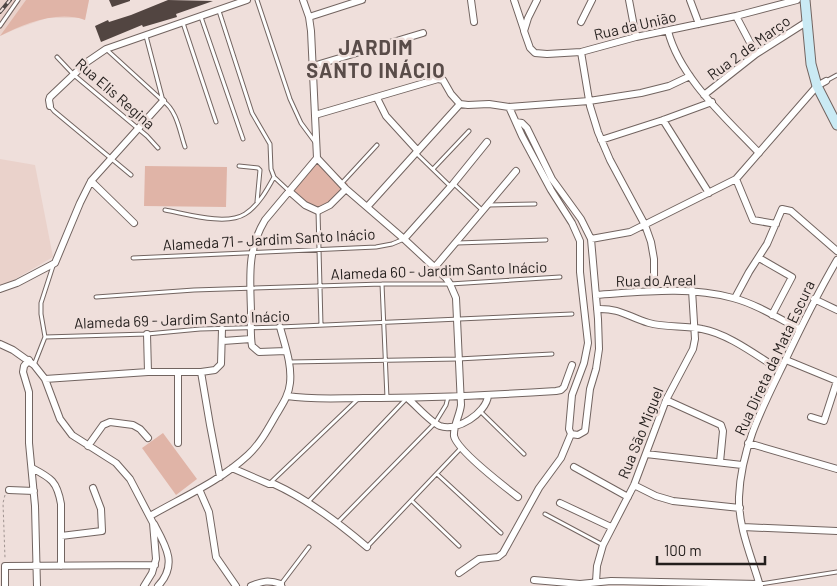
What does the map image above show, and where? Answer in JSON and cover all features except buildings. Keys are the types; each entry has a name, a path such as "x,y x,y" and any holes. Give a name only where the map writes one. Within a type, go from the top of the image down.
{"main road":[{"path":"805,0 811,64 817,86 837,125"}],"street":[{"path":"50,106 50,97 91,59 106,49 247,0"},
{"path":"303,0 309,17 312,43 317,158 343,186 404,239 450,284 456,298 460,396 460,412 454,436 461,448 518,497"},
{"path":"309,17 362,0"},
{"path":"471,0 474,22"},
{"path":"514,0 524,31"},
{"path":"524,31 537,0"},
{"path":"581,22 592,0"},
{"path":"629,0 636,37"},
{"path":"690,0 699,24"},
{"name":"Rua da União","path":"524,31 528,44 534,53 581,52 636,37 736,16 797,0"},
{"path":"736,16 756,54"},
{"name":"Rua 2 de Março","path":"704,95 756,54 808,21"},
{"path":"668,31 676,56 704,95 759,153"},
{"path":"313,66 423,33"},
{"path":"581,52 589,101 601,140 649,233 653,252 654,291"},
{"path":"315,115 433,81 443,80 451,94 460,104 489,104 509,107 589,101 641,93 669,86 690,76"},
{"path":"591,239 630,232 736,179 817,86 826,81"},
{"path":"377,98 386,116 416,151"},
{"path":"0,289 18,282 54,263 91,181 163,101"},
{"name":"Rua 2 de Março","path":"601,140 712,102"},
{"path":"367,207 460,104"},
{"path":"459,573 479,559 498,557 503,554 539,488 559,461 571,434 569,429 572,395 584,364 588,343 580,272 580,241 572,223 551,190 522,136 509,107"},
{"path":"663,120 709,193"},
{"path":"516,122 525,125 552,178 581,219 591,239 599,349 590,389 584,430 578,435 571,434"},
{"path":"404,239 488,142"},
{"path":"286,351 259,352 254,349 251,340 251,252 259,229 265,220 317,158"},
{"path":"434,268 516,171"},
{"path":"736,179 753,220 776,224"},
{"path":"91,181 134,223"},
{"path":"289,191 305,206 318,210 330,205 343,186"},
{"path":"735,298 759,258 776,224 779,212 783,209 791,211 837,251"},
{"path":"759,258 792,277 772,315"},
{"name":"Rua Direta da Mata Escura","path":"760,585 743,527 740,508 742,465 748,443 799,329 837,260"},
{"name":"Rua do Areal","path":"596,295 692,290 735,298 799,329"},
{"name":"Rua São Miguel","path":"596,582 597,566 611,527 634,485 666,400 693,349 695,339 692,290"},
{"path":"814,299 837,310"},
{"path":"597,309 618,310 658,325 694,328 720,334 780,370"},
{"path":"150,516 220,477 248,455 259,442 287,396 290,385 290,362 280,327"},
{"path":"45,379 148,372 201,372 215,370 221,364 222,329"},
{"path":"147,334 148,372"},
{"path":"223,341 251,340"},
{"path":"0,344 32,362 45,379 60,419 72,435 125,470 163,541 169,559 168,572 158,586"},
{"path":"786,360 837,381 824,422 811,417"},
{"path":"32,362 24,366 23,372 29,392 28,434 34,491 38,586"},
{"path":"287,396 308,398 407,398 488,396 559,391 564,387 572,365"},
{"path":"178,372 178,443"},
{"path":"201,372 220,477"},
{"path":"407,398 435,423 444,427 456,425 476,416 487,402 488,396"},
{"path":"666,400 721,425 723,428 720,462"},
{"path":"88,446 102,425 110,422 133,426 140,429 148,438"},
{"path":"748,443 837,469"},
{"path":"646,454 742,465"},
{"path":"32,468 53,480 57,487 61,504 61,566"},
{"path":"232,468 280,487 308,502 338,522 367,547"},
{"path":"574,468 628,497"},
{"path":"634,485 656,496 673,501 740,508"},
{"path":"62,536 97,532 102,529 101,509 93,488"},
{"path":"199,489 209,512 216,557 236,586"},
{"path":"9,490 34,491"},
{"path":"560,503 611,527"},
{"path":"144,586 155,565 156,553 153,523"},
{"path":"743,527 837,531"},
{"path":"5,586 6,566 155,565"},
{"path":"534,580 580,584 596,582 760,585"},
{"path":"251,586 260,582 272,581 282,585"}],"lane":[{"path":"0,26 18,0"},
{"path":"257,0 290,99 302,123 316,143"},
{"path":"219,10 252,113 270,144 270,161 274,177 289,191"},
{"path":"201,17 244,139"},
{"path":"183,23 216,122"},
{"path":"146,35 163,101"},
{"path":"106,49 171,108 185,148"},
{"name":"Rua Elis Regina","path":"57,57 74,75 138,128 158,148"},
{"path":"826,81 837,75"},
{"path":"50,106 131,175"},
{"path":"433,169 470,131"},
{"path":"343,186 377,145"},
{"path":"416,151 452,185 484,208 535,204"},
{"path":"239,166 258,168 260,170 257,202"},
{"path":"165,210 218,219 244,214 257,202 274,177"},
{"path":"318,210 320,326"},
{"name":"Alameda 71 - Jardim Santo Inácio","path":"133,258 376,247 392,244 404,239"},
{"path":"454,244 546,240"},
{"path":"32,362 45,337 40,314 41,303 54,263"},
{"name":"Alameda 60 - Jardim Santo Inácio","path":"96,297 194,290 382,284 450,284 560,277"},
{"path":"382,284 387,398"},
{"name":"Alameda 69 - Jardim Santo Inácio","path":"45,337 572,314"},
{"path":"290,362 458,359 552,354"},
{"path":"338,522 435,423 449,397"},
{"path":"269,484 358,398"},
{"path":"308,502 407,398"},
{"path":"481,412 524,454"},
{"path":"367,547 461,448"},
{"path":"437,474 501,533"},
{"path":"412,501 459,546"},
{"path":"545,514 604,545"},
{"path":"282,585 310,547"},
{"path":"760,585 837,572"}],"path":[{"path":"6,566 3,502 4,496 9,490"}],"shaded area":[{"path":"0,0 89,0 85,20 79,18 47,18 0,36"},
{"path":"26,0 89,0 85,20 63,17 41,20 0,36"},
{"path":"320,158 348,184 326,205 316,208 305,204 289,189"},
{"path":"0,159 35,165 53,257 0,286"},
{"path":"145,166 227,167 226,207 144,206"},
{"path":"163,433 197,479 176,495 142,448"}],"railway":[{"path":"0,12 10,0"}],"district":[{"name":"JARDIM SANTO INÁCIO","path":"376,60"}]}
